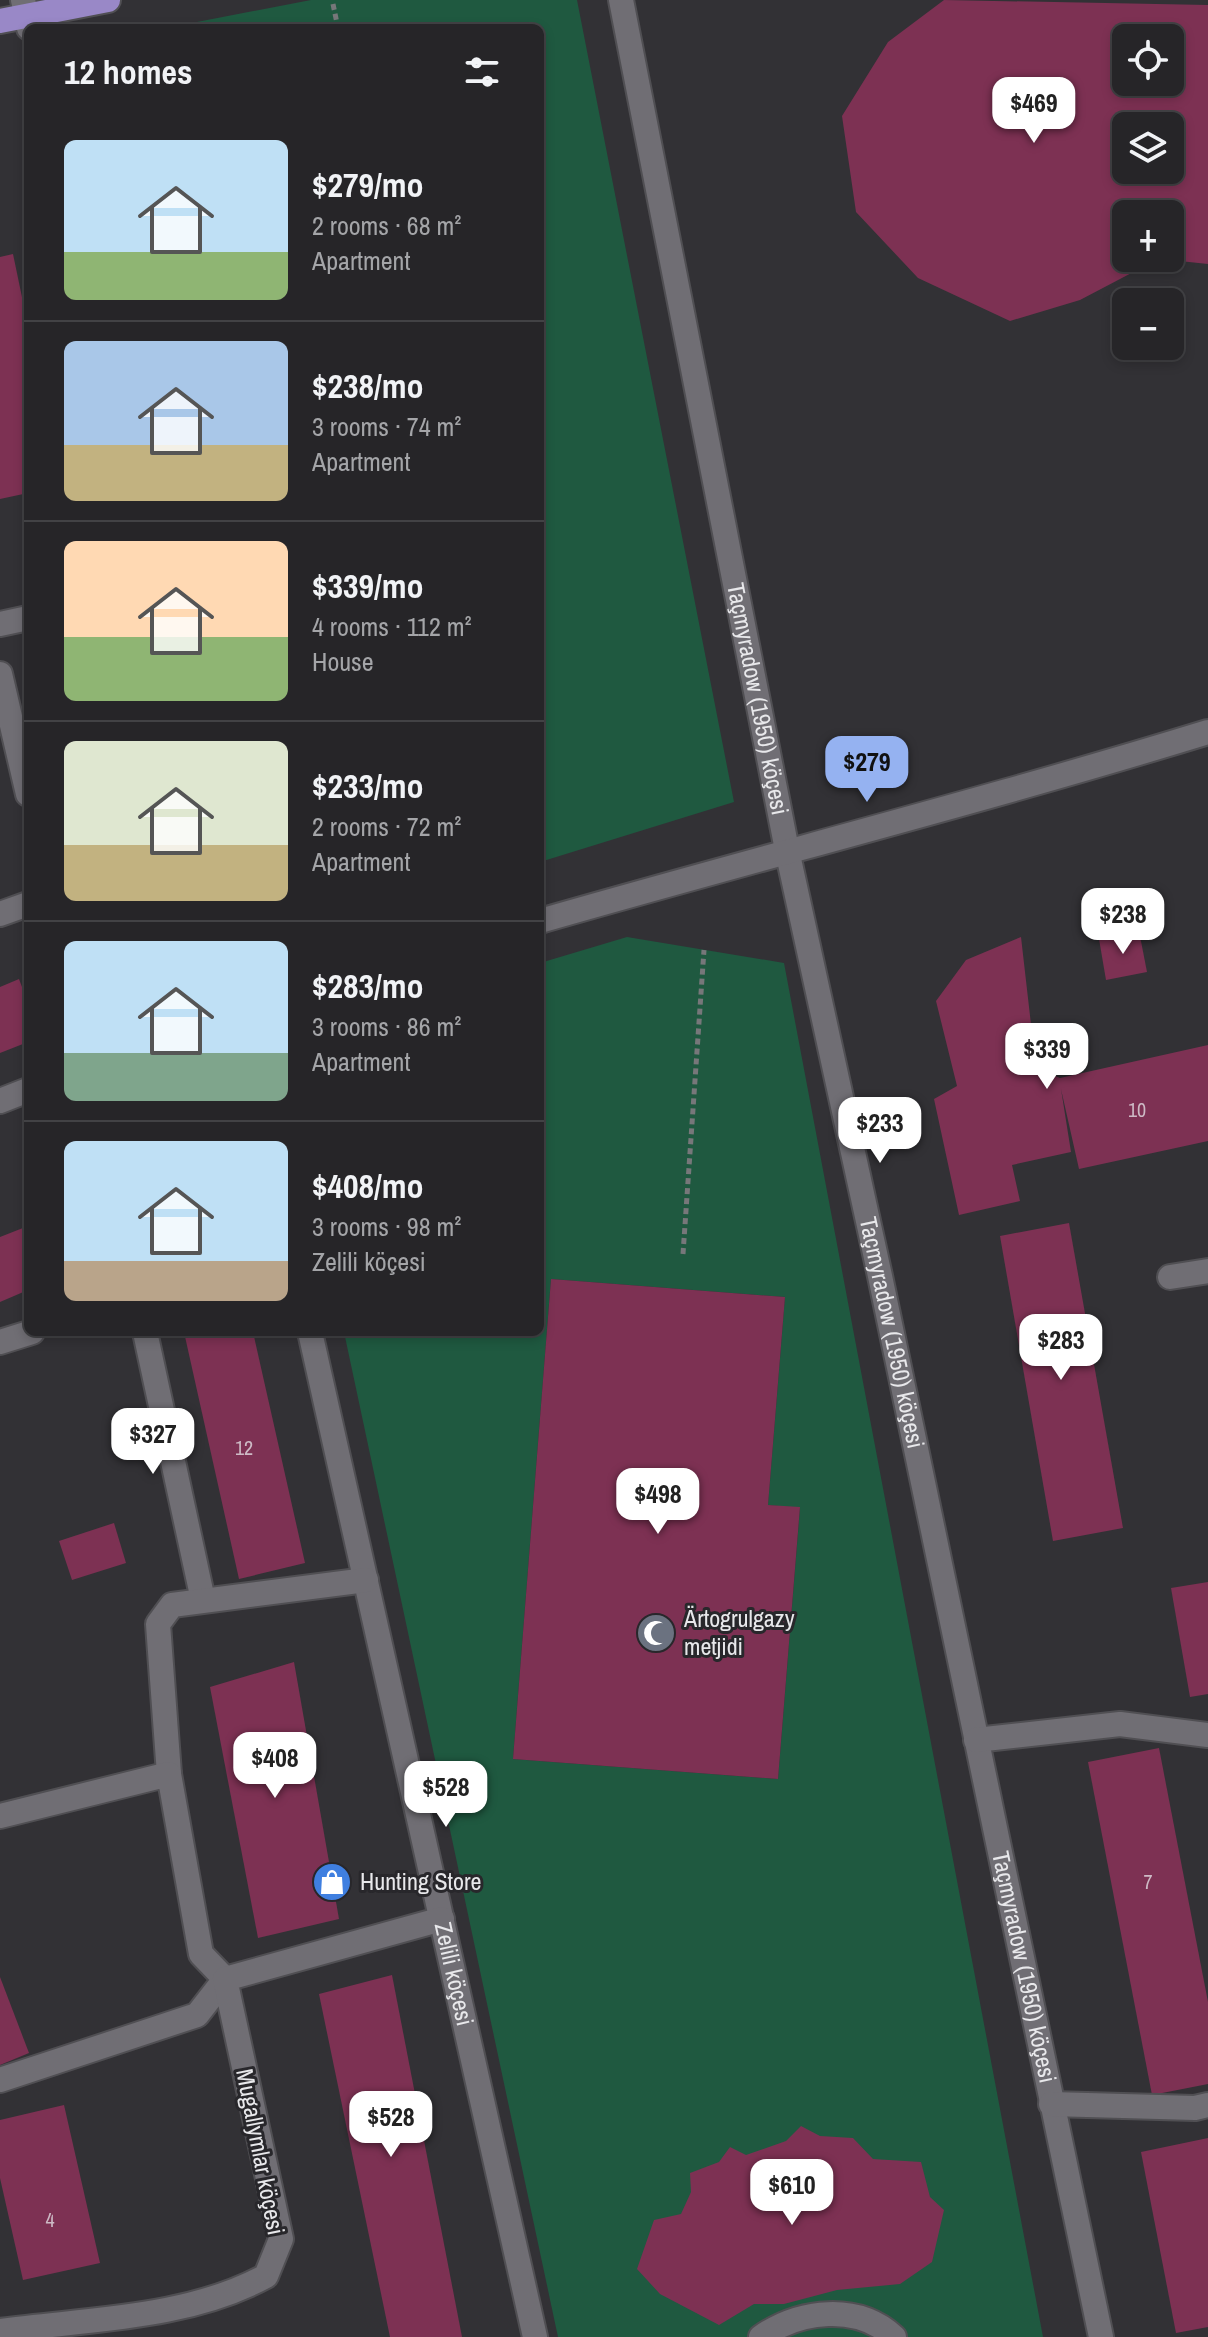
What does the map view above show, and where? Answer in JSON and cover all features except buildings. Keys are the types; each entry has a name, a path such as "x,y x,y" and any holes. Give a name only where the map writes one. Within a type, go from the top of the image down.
{"main road":[{"path":"0,21 108,0"}],"street":[{"name":"Taçmyradow (1950) köçesi","path":"621,0 787,850 1101,2337"},
{"path":"0,624 24,619"},
{"path":"0,674 24,777"},
{"path":"544,920 787,850 1049,781 1208,732"},
{"path":"0,914 24,905"},
{"path":"0,1101 24,1092"},
{"path":"1170,1277 1208,1271"},
{"path":"0,1342 24,1334"},
{"path":"146,1336 203,1600"},
{"name":"Zelili köçesi","path":"311,1336 535,2337"},
{"path":"225,1979 201,1954 169,1774 158,1624 172,1605 366,1580"},
{"path":"976,1740 1120,1724 1208,1735"},
{"path":"0,1816 169,1774"},
{"path":"0,2080 197,2015 225,1979 442,1919"},
{"name":"Mugallymlar köçesi","path":"0,2331 136,2316 239,2291 266,2276 281,2239 225,1979"},
{"path":"1051,2104 1195,2108 1208,2105"},
{"path":"761,2337 777,2326 805,2315 835,2313 864,2320 894,2337"}],"path":[{"path":"333,4 337,24"},
{"path":"683,1254 704,950"}],"green space":[{"path":"311,0 577,0 734,802 544,861 544,24 187,24"},
{"path":"627,937 784,963 1043,2337 558,2337 345,1336 544,1336 544,962","holes":["551,1279 785,1297 768,1505 800,1508 778,1779 513,1759"]}],"place":[{"name":"Ärtogrulgazy metjidi","path":"656,1633"},
{"name":"Hunting Store","path":"332,1882"}]}
